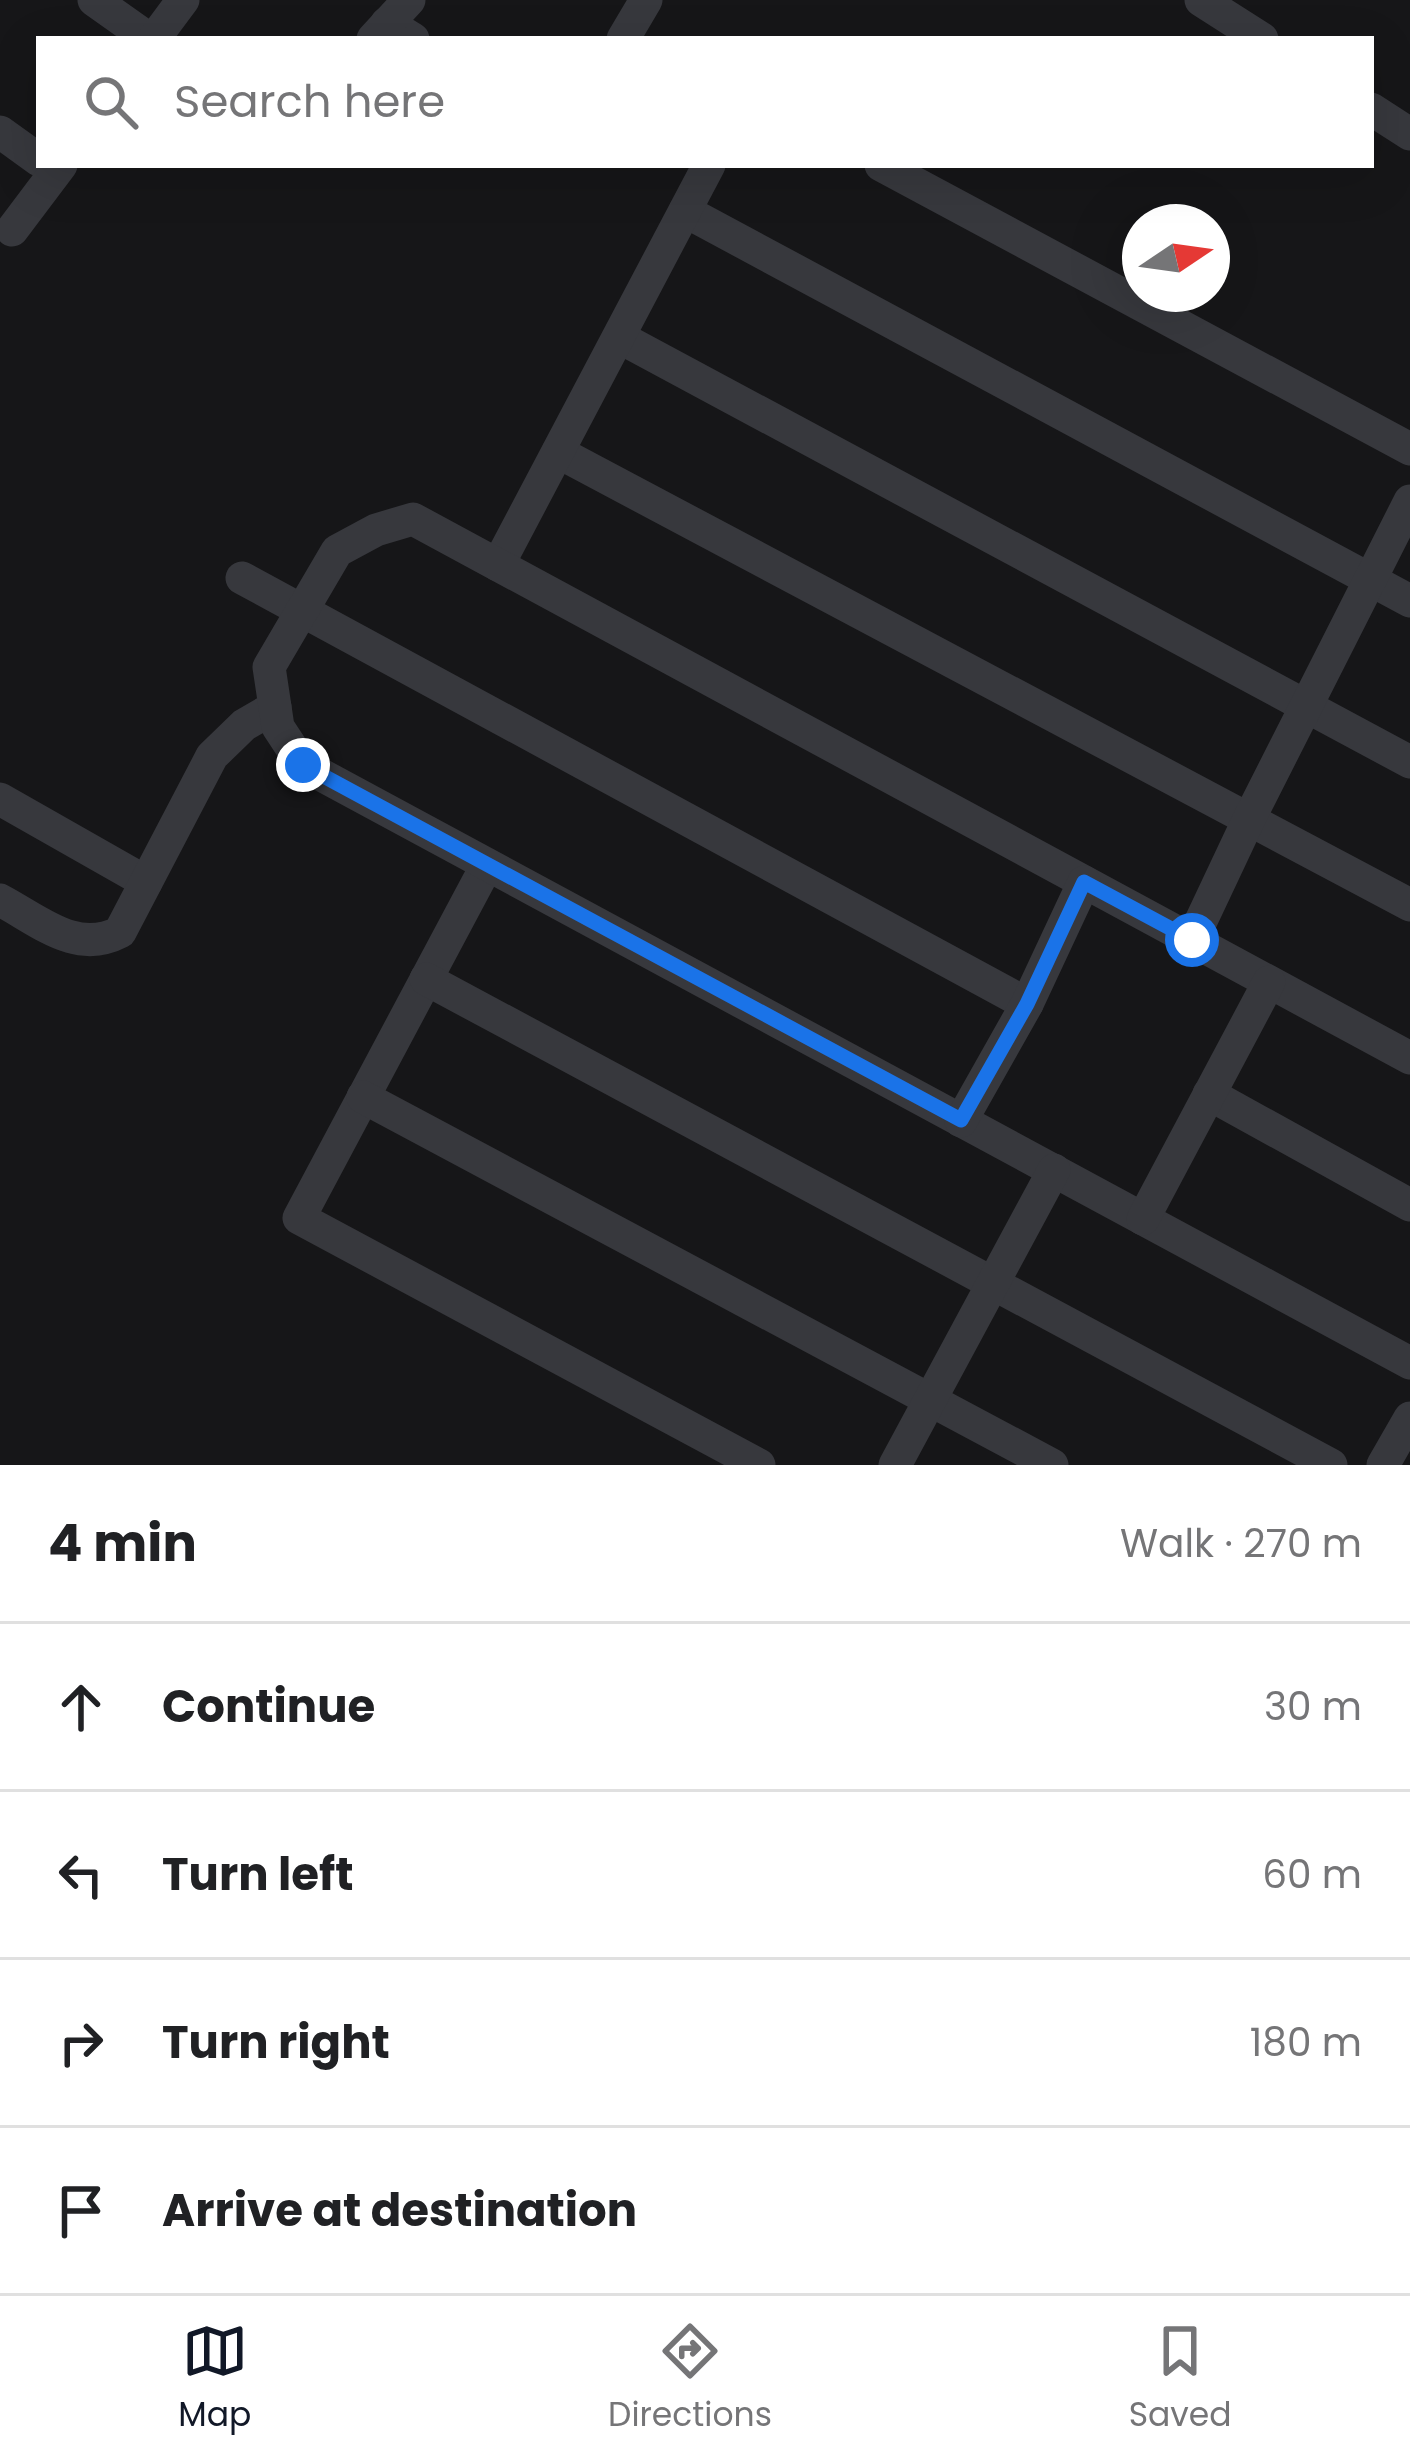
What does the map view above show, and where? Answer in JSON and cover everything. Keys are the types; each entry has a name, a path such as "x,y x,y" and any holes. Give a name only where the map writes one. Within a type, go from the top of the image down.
{"street":[{"path":"94,0 148,36"},
{"path":"154,36 183,0"},
{"path":"632,36 646,0"},
{"path":"1201,0 1257,36"},
{"path":"1374,111 1410,134"},
{"path":"0,132 36,155"},
{"path":"12,230 49,168"},
{"path":"498,565 707,168"},
{"path":"887,168 1410,449"},
{"path":"685,211 1410,602"},
{"path":"619,337 1410,761"},
{"path":"558,452 1410,905"},
{"path":"1192,940 1410,501"},
{"path":"1410,1058 413,519 376,530 337,550 269,667 278,727 303,765 1410,1363"},
{"path":"242,578 1027,1004"},
{"path":"0,900 76,941 100,942 120,932 212,756 244,725 275,707"},
{"path":"0,799 146,882"},
{"path":"488,865 298,1218 759,1465"},
{"path":"961,1120 1027,1004 1084,882"},
{"path":"426,979 1331,1465"},
{"path":"1143,1219 1269,982"},
{"path":"1210,1094 1410,1204"},
{"path":"363,1097 1052,1465"},
{"path":"895,1465 1054,1170"},
{"path":"1383,1465 1410,1418"}],"route":[{"path":"303,765 961,1120 1027,1004 1084,882 1192,940"}]}
